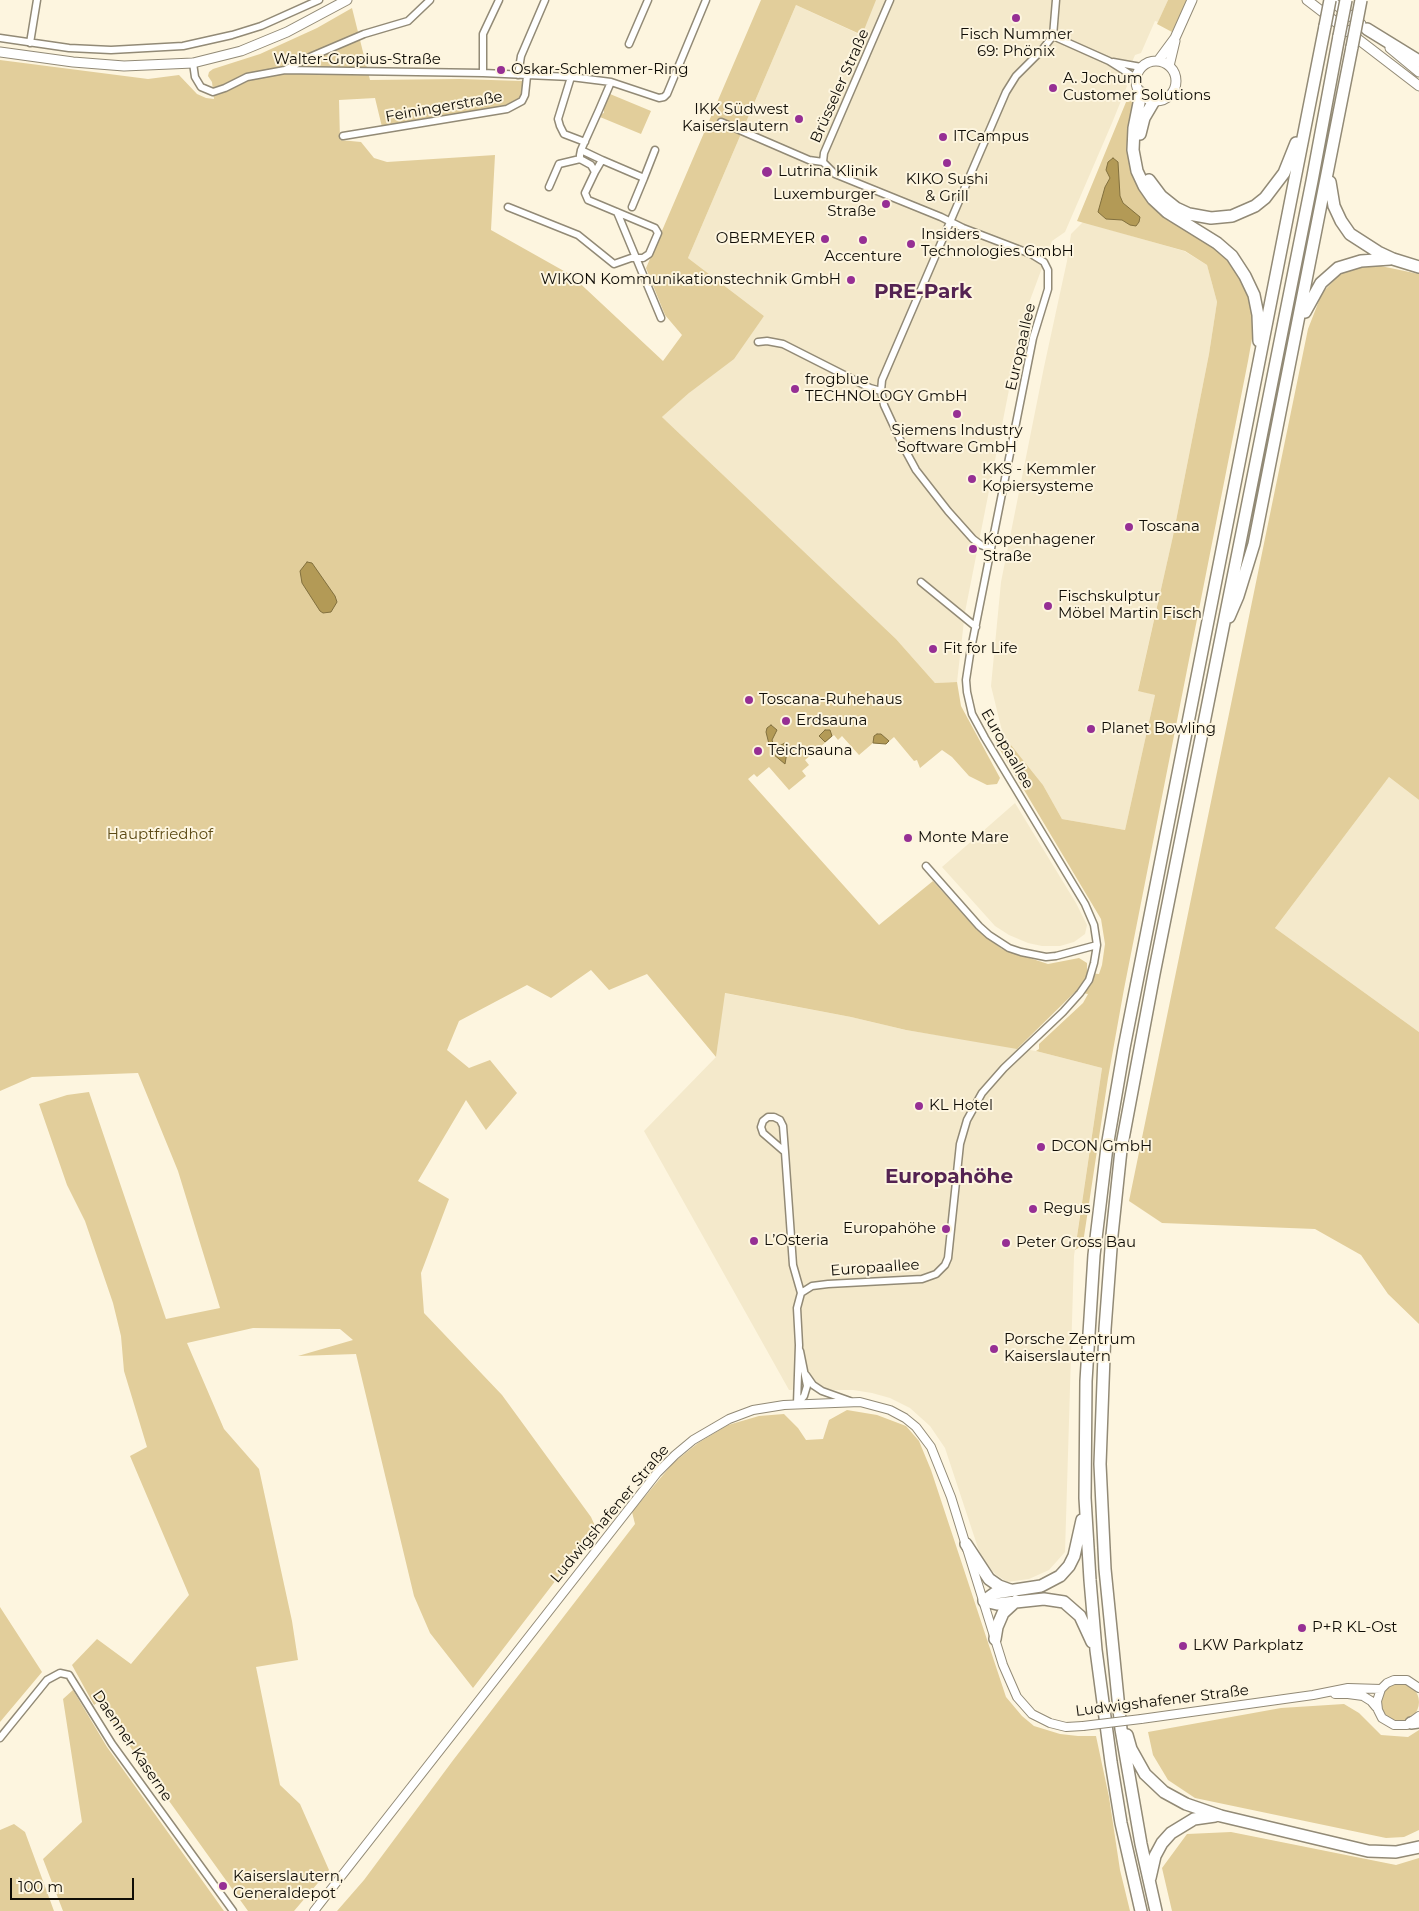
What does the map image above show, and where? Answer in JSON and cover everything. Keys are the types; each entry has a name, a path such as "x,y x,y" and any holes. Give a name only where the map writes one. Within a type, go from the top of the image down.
{"highway":[{"path":"1142,1911 1122,1823 1096,1650 1086,1498 1086,1381 1094,1255 1108,1147 1124,1048 1330,0"},
{"path":"1156,1911 1125,1758 1117,1703 1104,1561 1100,1464 1105,1329 1112,1235 1121,1150 1346,0"},
{"path":"1220,637 1238,596 1254,544 1361,0"},
{"path":"1367,29 1419,61"},
{"path":"1141,94 1134,128 1133,150 1137,171 1152,199 1166,212 1217,243 1232,256 1245,276 1254,296 1258,315 1259,366"},
{"path":"1154,100 1141,129 1141,155 1148,178 1160,196 1176,208 1189,214 1211,218 1232,216 1244,212 1265,198 1284,173 1307,116"},
{"path":"1330,165 1332,199 1345,228 1362,243 1393,259 1419,267"},
{"path":"1296,329 1312,296 1332,272 1354,262 1393,259"},
{"path":"984,1601 997,1604 1041,1586 1055,1579 1064,1571 1076,1550 1086,1498"},
{"path":"966,1544 989,1579 1014,1596 1051,1599 1068,1605 1080,1616 1096,1650"},
{"path":"995,1639 997,1627 1003,1613 1014,1596"},
{"path":"1117,1703 1131,1749 1142,1769 1151,1780 1172,1798 1221,1816 1368,1851 1396,1852 1419,1847"},
{"path":"1149,1884 1156,1856 1162,1843 1170,1833 1194,1819 1221,1816"}],"main road":[{"path":"0,52 72,62 124,66 193,63 241,51 288,32 347,0"},
{"path":"1169,66 1175,38 1192,0"},
{"path":"1307,0 1419,86"},
{"path":"1330,0 1419,72"},
{"path":"1158,61 1175,38"},
{"path":"1152,61 1158,61 1169,66 1176,77 1174,90 1166,98 1154,100 1141,94 1136,78 1141,67 1152,61"}],"street":[{"path":"30,43 37,0"},
{"path":"0,38 30,43 111,50 183,46 232,35 260,26 319,0"},
{"path":"285,70 364,34 408,21 430,0"},
{"path":"484,73 483,34 499,0"},
{"path":"518,75 521,56 545,0"},
{"path":"629,44 648,0"},
{"name":"Walter-Gropius-Straße","path":"193,63 195,77 201,87 212,92 247,77 285,70 484,73 571,77 611,82 660,98 667,94 706,0"},
{"name":"Brüsseler Straße","path":"890,0 824,153 824,162 835,174 950,222"},
{"path":"991,550 973,539 921,476 903,446 883,402 882,380 1006,92 1016,76 1042,51 1053,36 1056,0"},
{"path":"1053,36 1109,61 1136,78"},
{"path":"1109,61 1141,67"},
{"name":"Feiningerstraße","path":"343,136 506,109 522,101 525,95 527,76"},
{"path":"571,77 558,119 564,134 585,142"},
{"path":"580,159 581,150 611,82"},
{"path":"721,122 809,160 824,162"},
{"path":"581,150 644,178"},
{"path":"632,207 655,150"},
{"path":"549,187 559,164 580,159 591,165 595,172"},
{"path":"508,207 578,235 614,264 631,258 643,258 649,254 658,233 655,228 588,200 585,193 602,160"},
{"path":"617,212 661,318"},
{"name":"Europaallee","path":"801,1293 812,1286 828,1284 922,1279 936,1274 945,1266 948,1258 960,1144 967,1120 982,1093 1004,1068 1063,1012 1080,993 1089,980 1097,945 1094,925 1085,904 972,714 966,680 1033,338 1050,278 1044,262 1038,258 950,222"},
{"path":"758,342 767,341 783,344 870,388 881,391"},
{"path":"921,582 976,626"},
{"path":"926,866 979,926 1009,948 1046,957 1097,945"},
{"path":"785,1152 763,1133 761,1127 763,1121 768,1117 774,1116 780,1120 783,1126 785,1152 793,1265 801,1293 797,1308 799,1345 796,1404"},
{"path":"796,1404 806,1391 805,1374 799,1345"},
{"path":"805,1374 813,1385 822,1391 853,1402"},
{"name":"Ludwigshafener Straße","path":"314,1911 623,1516 675,1455 707,1432 739,1415 772,1406 853,1402 876,1405 905,1418 922,1434 935,1454 954,1506 995,1639 1012,1687 1026,1708 1041,1718 1059,1726 1083,1726 1313,1695 1348,1688 1381,1689"},
{"name":"Daenner Kaserne","path":"0,1738 47,1680 60,1673 69,1675 112,1744 233,1911"},
{"path":"1378,1710 1377,1701 1381,1689 1386,1683 1402,1679 1410,1681 1419,1680"},
{"path":"1410,1681 1419,1688"},
{"name":"Ludwigshafener Straße","path":"1313,1695 1358,1695 1369,1699 1385,1721 1403,1726 1416,1721"}],"shaded area":[{"name":"PRE-Park","path":"875,0 1168,0 1158,22 1155,21 1141,53 1135,55 1124,81 1127,86 1112,123 1065,232 1052,241 1023,319 965,612 957,682 935,683 896,639 662,417 689,393 764,316 688,258 796,5 861,35"},
{"path":"1113,158 1118,162 1120,196 1123,203 1140,217 1136,226 1122,220 1106,219 1098,212 1105,187 1110,178 1106,170 1108,162"},
{"path":"1083,222 1184,251 1207,265 1217,302 1209,354 1173,536 1138,690 1155,695 1125,830 1062,819 1043,785 1003,735 991,686 1001,582 1071,234"},
{"path":"307,562 312,563 335,596 337,602 331,612 323,613 320,611 302,583 300,571"},
{"path":"771,725 777,730 772,740 774,746 777,747 785,743 788,746 785,764 773,754 769,744 766,732 767,728"},
{"path":"825,730 830,730 832,736 825,742 819,736"},
{"path":"881,734 889,741 886,744 873,743 874,736"},
{"path":"1389,777 1419,800 1419,1032 1275,928"},
{"path":"1015,803 1076,903 1087,925 1085,934 1074,942 1060,946 1042,946 1028,943 1009,935 995,926 942,867"},
{"name":"Europahöhe","path":"724,993 851,1017 906,1030 1036,1051 1102,1068 1074,1256 1065,1552 1049,1570 1029,1579 1007,1582 995,1574 983,1559 978,1548 945,1448 930,1426 910,1408 890,1398 853,1390 789,1390 644,1131 716,1057"}],"green space":[{"name":"Hauptfriedhof","path":"761,0 876,0 862,35 796,5 688,258 764,316 734,359 689,393 662,417 896,639 935,683 957,682 961,706 1000,778 997,784 987,785 969,776 952,757 942,750 920,768 917,760 914,761 894,737 886,744 873,743 859,755 842,736 838,740 834,735 805,760 809,765 802,771 806,776 789,790 769,767 757,777 754,774 748,779 879,925 933,881 976,929 1002,949 1048,964 1079,958 1087,963 1087,973 1099,974 1102,965 1105,944 1101,919 996,743 1003,735 1043,785 1062,819 1125,830 1155,695 1138,691 1173,536 1209,354 1217,302 1207,265 1185,251 1077,221 1131,90 1135,106 1129,147 1151,204 1168,220 1213,247 1224,257 1239,274 1252,299 1255,322 1124,989 1108,1078 1083,1243 1075,1250 1102,1068 1036,1051 1039,1049 1039,1044 1083,1003 1088,994 1075,992 1017,1049 906,1030 851,1017 725,993 716,1057 647,974 609,990 591,970 551,998 527,985 459,1021 447,1050 469,1068 490,1060 517,1093 486,1130 466,1100 418,1181 449,1199 421,1273 424,1313 502,1395 591,1517 596,1528 473,1688 430,1633 414,1596 356,1354 298,1356 353,1340 340,1329 253,1328 187,1343 224,1429 259,1469 292,1621 298,1660 256,1667 280,1785 300,1804 329,1870 294,1911 248,1911 98,1702 94,1705 72,1665 97,1639 131,1664 189,1595 130,1456 147,1447 124,1371 121,1336 113,1303 85,1221 67,1185 39,1104 67,1095 89,1092 166,1319 220,1308 178,1171 138,1073 32,1077 0,1091 0,60 148,79 179,75 197,94 214,99 212,82 208,76 209,72 213,69 260,54 317,28 352,8 370,80 460,79 522,81 524,84 522,97 509,106 382,127 375,98 339,100 340,140 361,142 374,158 387,162 495,155 491,230 571,275 663,361 682,335 665,315 646,268"},
{"path":"1168,0 1187,0 1172,32 1157,24"},
{"path":"610,94 651,111 641,134 600,117 604,113 604,108"},
{"path":"1371,264 1419,274 1419,800 1389,777 1275,928 1419,1032 1419,1324 1388,1294 1361,1255 1315,1229 1162,1223 1129,1201 1308,329 1322,293 1340,274"},
{"path":"847,1410 877,1415 906,1426 919,1441 931,1470 1006,1697 1022,1716 1034,1726 1060,1734 1096,1736 1109,1797 1120,1870 1130,1911 337,1911 364,1880 454,1759 635,1524 632,1512 673,1463 698,1443 728,1425 759,1416 784,1414 798,1428 806,1440 823,1439 829,1420"},
{"path":"0,1607 42,1672 0,1722"},
{"path":"1400,1683 1414,1688 1419,1702 1414,1716 1400,1721 1386,1716 1381,1702 1386,1688"},
{"path":"73,1690 107,1747 224,1911 63,1911 43,1859 82,1822 63,1699"},
{"path":"1344,1704 1359,1713 1381,1735 1408,1737 1419,1730 1419,1830 1404,1837 1386,1838 1195,1798 1168,1780 1153,1755 1148,1732 1281,1708"},
{"path":"14,1824 25,1832 54,1911 0,1911 0,1830"},
{"path":"1231,1832 1396,1865 1419,1858 1419,1911 1172,1911 1162,1868 1187,1834"}],"place":[{"name":"Fisch Nummer 69: Phönix","path":"1016,18"},
{"name":"Oskar-Schlemmer-Ring","path":"501,70"},
{"name":"A. Jochum Customer Solutions","path":"1053,88"},
{"name":"IKK Südwest Kaiserslautern","path":"799,119"},
{"name":"ITCampus","path":"943,137"},
{"name":"KIKO Sushi & Grill","path":"947,163"},
{"name":"Lutrina Klinik","path":"767,172"},
{"name":"Luxemburger Straße","path":"886,204"},
{"name":"OBERMEYER","path":"825,239"},
{"name":"Accenture","path":"863,240"},
{"name":"Insiders Technologies GmbH","path":"911,244"},
{"name":"WIKON Kommunikationstechnik GmbH","path":"851,280"},
{"name":"frogblue TECHNOLOGY GmbH","path":"795,389"},
{"name":"Siemens Industry Software GmbH","path":"957,414"},
{"name":"KKS - Kemmler Kopiersysteme","path":"972,479"},
{"name":"Toscana","path":"1129,527"},
{"name":"Kopenhagener Straße","path":"973,549"},
{"name":"Fischskulptur Möbel Martin Fisch","path":"1048,606"},
{"name":"Fit for Life","path":"933,649"},
{"name":"Toscana-Ruhehaus","path":"749,700"},
{"name":"Erdsauna","path":"786,721"},
{"name":"Planet Bowling","path":"1091,729"},
{"name":"Teichsauna","path":"758,751"},
{"name":"Monte Mare","path":"908,838"},
{"name":"KL Hotel","path":"919,1106"},
{"name":"DCON GmbH","path":"1041,1147"},
{"name":"Regus","path":"1033,1209"},
{"name":"Europahöhe","path":"946,1229"},
{"name":"L’Osteria","path":"754,1241"},
{"name":"Peter Gross Bau","path":"1006,1243"},
{"name":"Porsche Zentrum Kaiserslautern","path":"994,1349"},
{"name":"P+R KL-Ost","path":"1302,1628"},
{"name":"LKW Parkplatz","path":"1183,1646"},
{"name":"Kaiserslautern, Generaldepot","path":"223,1886"}],"district":[{"name":"PRE-Park","path":"923,292"},
{"name":"Europahöhe","path":"949,1177"}]}
